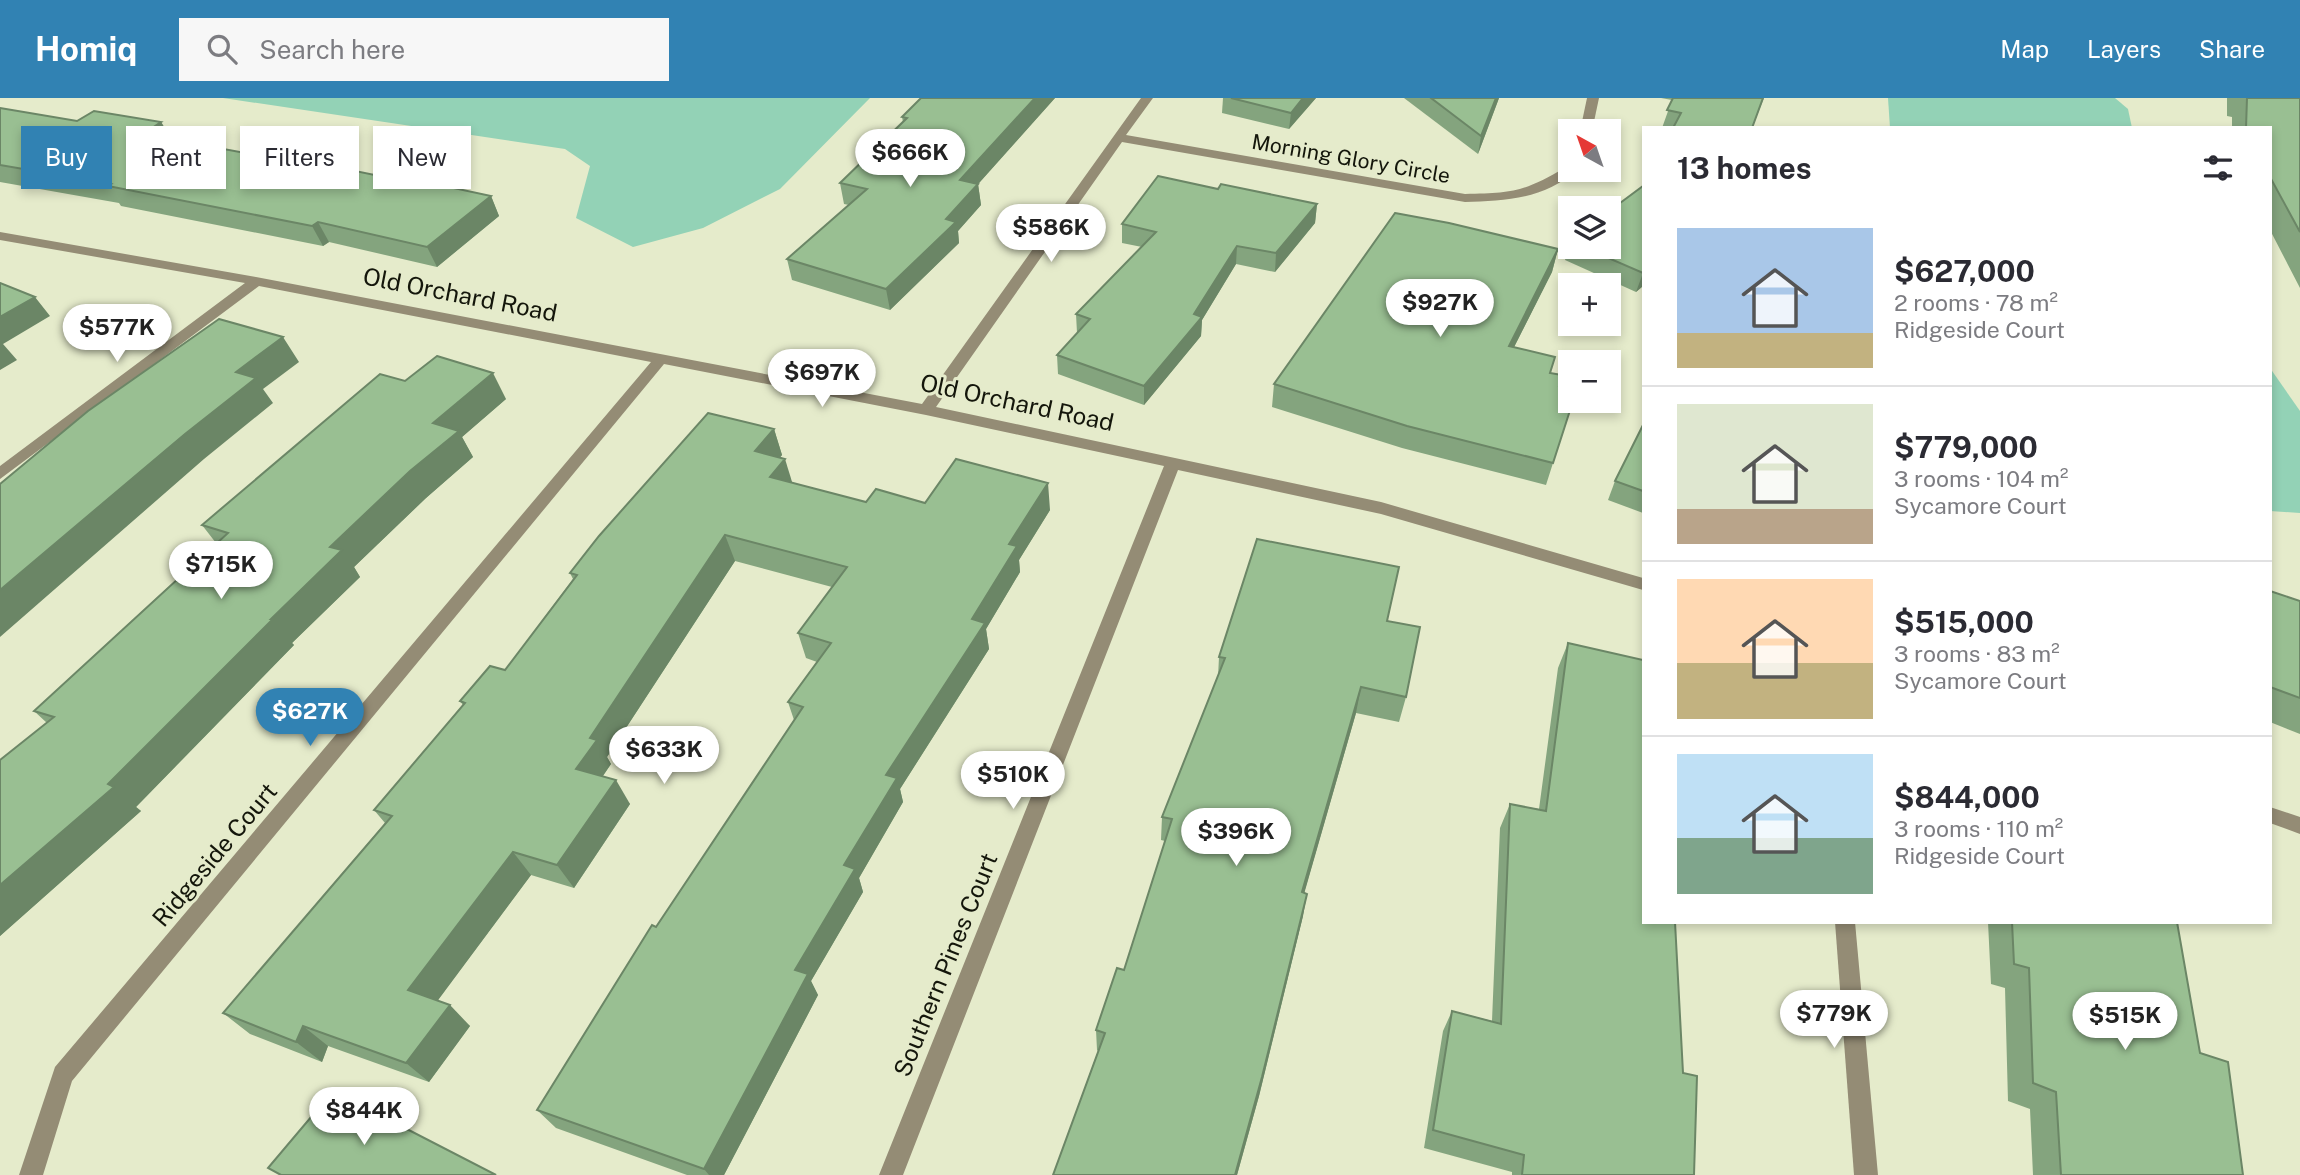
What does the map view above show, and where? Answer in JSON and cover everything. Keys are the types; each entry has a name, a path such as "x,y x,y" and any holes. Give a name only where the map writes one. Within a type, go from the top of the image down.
{"street":[{"path":"926,410 1147,98"},
{"path":"1589,119 1593,98"},
{"name":"Morning Glory Circle","path":"1121,138 1465,198 1514,197 1558,177"},
{"name":"Old Orchard Road","path":"0,236 256,281 659,361 926,410 1381,508 1642,584"},
{"path":"0,474 256,281"},
{"name":"Ridgeside Court","path":"31,1175 64,1075 659,361"},
{"name":"Southern Pines Court","path":"891,1175 1173,463"},
{"path":"2272,816 2300,826"},
{"path":"1845,924 1866,1175"}],"shaded area":[{"path":"223,98 870,98 780,189 703,228 633,247 576,218 590,166 565,149 471,135 471,126 411,126"},
{"path":"1888,98 2115,98 2128,109 2132,126 1890,126"},
{"path":"2272,371 2300,411 2300,513 2272,511"}],"building":[{"path":"921,98 1035,98 960,180 978,184 946,219 956,222 886,289 787,259 867,189 840,183 907,118 902,117"},
{"path":"1231,98 1303,98 1291,113"},
{"path":"1431,98 1496,98 1481,136"},
{"path":"1673,98 1763,98 1753,126 1674,126 1681,113 1667,110"},
{"path":"2247,98 2300,98 2300,232 2272,181 2272,126 2246,126"},
{"path":"0,108 77,121 94,111 161,122 155,126 126,126 126,189 226,189 226,149 240,152 240,189 359,189 359,172 373,175 373,189 458,189 491,196 427,247 318,222 312,226 112,187 112,126 21,126 21,169 0,165"},
{"path":"1158,176 1218,189 1221,184 1317,204 1276,253 1237,246 1194,314 1202,317 1144,386 1057,355 1090,319 1076,314 1156,232 1122,224"},
{"path":"1642,187 1642,273 1611,259 1621,259 1621,202"},
{"path":"1395,213 1558,249 1509,346 1555,357 1550,373 1558,374 1558,413 1569,413 1553,463 1407,426 1274,384"},
{"path":"0,283 35,297 0,317"},
{"path":"219,319 283,337 236,372 256,378 185,434 0,590 0,484 88,411"},
{"path":"437,356 493,373 433,423 459,431 410,471 330,547 342,550 108,784 114,787 0,885 0,760 54,717 34,711 228,533 202,525 380,374 405,381"},
{"path":"708,413 774,429 755,451 785,459 770,477 866,502 876,489 925,503 956,459 1048,483 1009,544 1017,546 972,619 985,623 886,775 897,778 844,865 855,869 795,970 808,974 704,1169 537,1110 652,925 656,927 803,707 788,702 831,643 798,633 847,567 725,535 590,738 597,740 576,769 616,780 557,865 513,852 408,990 450,1005 406,1063 303,1026 296,1042 223,1013 392,816 374,810 465,703 460,701 490,666 505,670 577,575 570,573 599,536"},
{"path":"1642,427 1642,491 1615,481"},
{"path":"1257,539 1399,567 1387,621 1420,627 1406,697 1361,687 1302,892 1307,894 1235,1175 1053,1175 1105,1033 1096,1030 1117,968 1124,970 1172,819 1162,817 1225,658 1219,657"},
{"path":"2272,592 2300,601 2300,698 2272,688"},
{"path":"1568,643 1642,660 1642,924 1675,924 1683,1073 1697,1076 1694,1175 1522,1175 1524,1155 1433,1130 1452,1011 1501,1024 1510,804 1546,811"},
{"path":"2012,924 2177,924 2200,1053 2228,1062 2243,1175 2061,1175 2056,1092 2033,1083 2029,968 2014,964"},
{"path":"333,1091 496,1175 281,1175 268,1168"}]}
